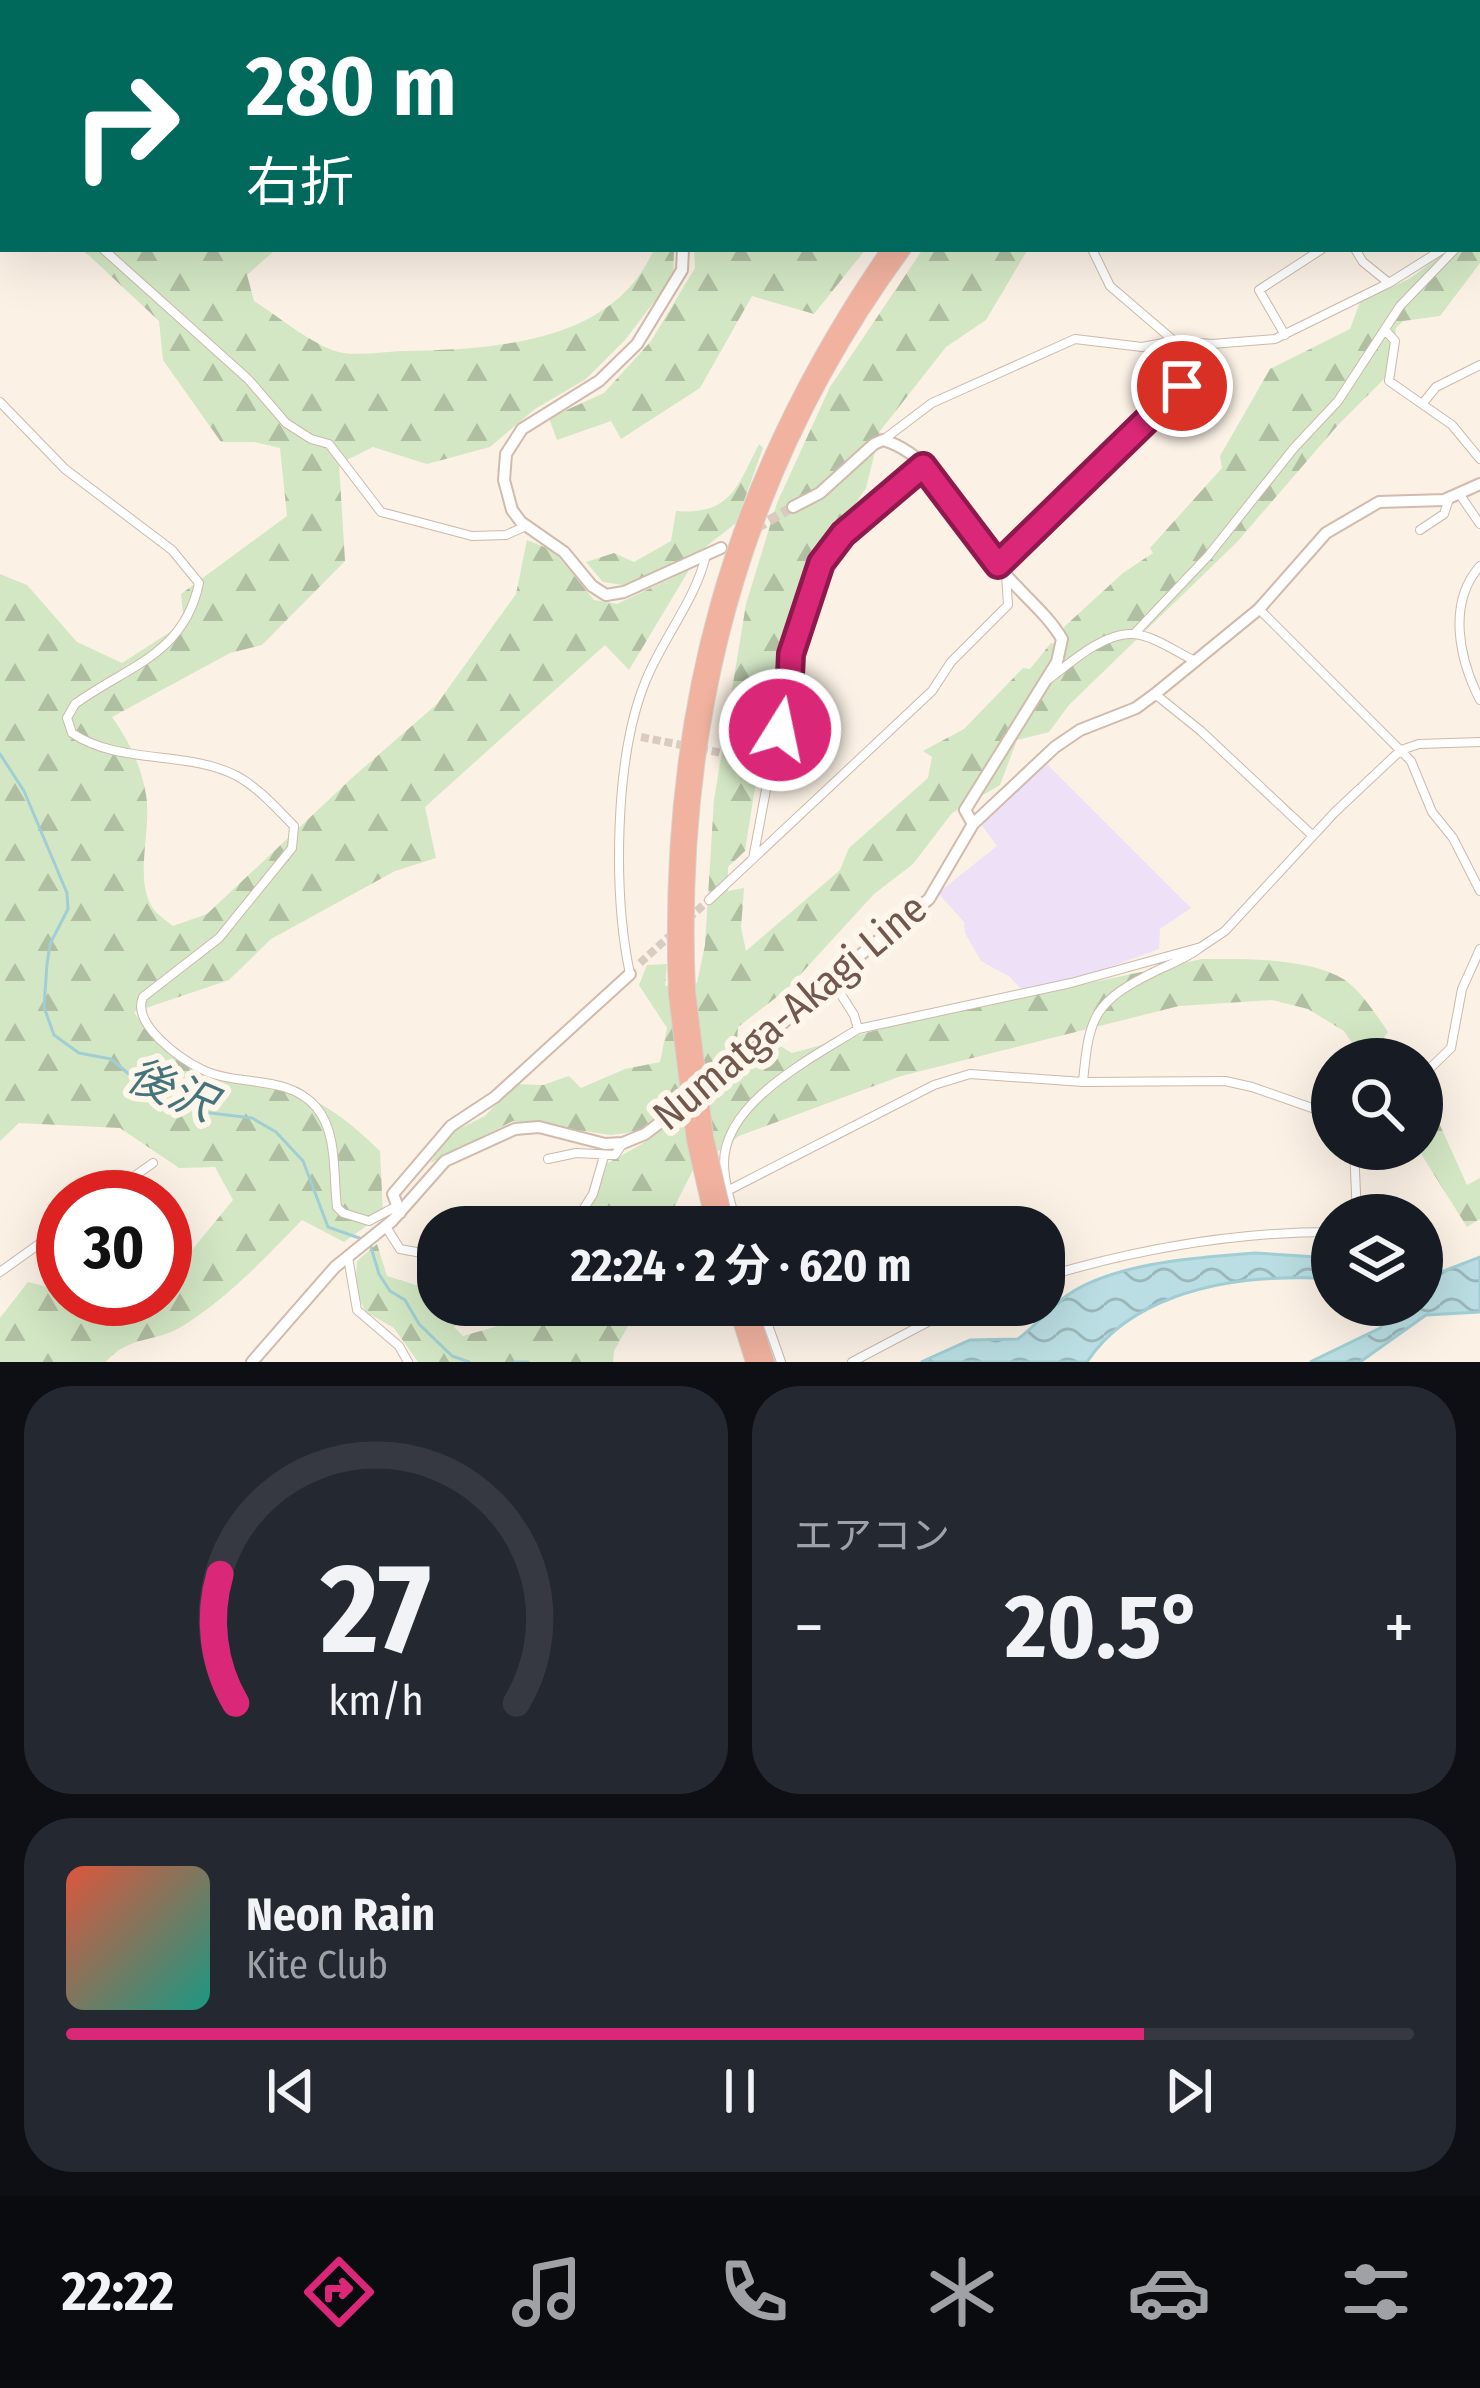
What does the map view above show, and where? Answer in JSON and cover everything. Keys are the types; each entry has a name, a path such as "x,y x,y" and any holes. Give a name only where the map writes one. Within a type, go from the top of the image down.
{"highway":[{"path":"710,1206 685,1085 674,865 688,733 720,594 750,504 825,347 887,252"},
{"path":"722,1206 682,994 690,801 712,671 760,507 808,404 864,305 902,252"},
{"path":"742,1326 753,1362"},
{"path":"755,1326 767,1362"}],"main road":[{"path":"683,252 682,270 664,302 617,366 531,422 511,442 505,480 512,510 526,526 564,552 592,586 606,595 624,592 722,548"},
{"path":"793,507 820,493 883,440 904,449 923,466 1062,639 1057,662 965,810 973,824"},
{"name":"Numatga-Akagi Line","path":"252,1362 353,1251 446,1161 499,1133 538,1127 595,1142 623,1143 645,1134 731,1069 929,899 973,824 1067,739 1155,694 1258,609 1309,548 1364,509 1386,500 1455,497 1480,484"},
{"path":"398,1210 393,1194 451,1126 495,1097 630,974"}],"street":[{"path":"106,252 248,379 286,423 329,444 381,512 472,536 506,535 526,526"},
{"path":"710,900 932,691 951,662 1005,610 1008,601 1002,569 1180,389 1182,377 1172,342 1110,286 1093,252"},
{"path":"1286,334 1259,290 1317,252"},
{"path":"1357,252 1389,283"},
{"path":"883,440 932,403 1076,339 1135,347 1246,342 1286,334 1389,283 1438,252"},
{"path":"1040,687 1095,646 1134,634 1208,556 1339,400 1400,307 1453,252"},
{"path":"1387,331 1395,341 1390,381 1452,424 1480,459"},
{"path":"1423,403 1436,387 1480,364"},
{"path":"0,401 65,469 172,550 199,583 179,633 164,648 75,704 67,718 72,734 104,746 239,777 294,826 292,848 219,938 142,997 142,1018 202,1070 293,1088 317,1107 330,1139 337,1207 343,1213 369,1221 398,1210"},
{"path":"753,860 766,762 789,697 791,654 821,563 843,534 923,466"},
{"path":"1420,530 1449,509 1455,497 1480,524"},
{"path":"630,974 620,814 646,680 706,555"},
{"path":"1480,566 1458,611 1480,700"},
{"path":"1258,609 1401,750 1420,776 1432,812 1453,838 1480,891"},
{"path":"1134,634 1196,661"},
{"path":"1155,694 1313,836"},
{"path":"1083,1082 1088,1028 1099,1010 1142,978 1225,931 1401,750 1419,744 1480,742"},
{"path":"734,1206 724,1161 740,1114 858,1029 1071,983 1201,946"},
{"path":"1443,1056 1451,1048 1462,989 1480,949"},
{"path":"630,974 640,963"},
{"path":"831,979 858,1029"},
{"path":"731,1190 956,1077 1226,1082 1311,1108"},
{"path":"548,1159 568,1154 616,1155 623,1143"},
{"path":"585,1206 604,1156"},
{"path":"143,1170 153,1163"},
{"path":"381,1228 400,1250 417,1253"},
{"path":"1065,1271 1157,1248 1311,1232"},
{"path":"0,1272 36,1246"},
{"path":"353,1251 357,1310 399,1346 408,1362"},
{"path":"768,1326 781,1362"},
{"path":"851,1362 920,1326"}],"shaded area":[{"path":"1046,763 1191,908 1160,929 1159,949 1099,971 1022,990 1010,977 981,961 964,922 938,893 997,846 980,823"}],"green space":[{"path":"85,252 273,252 247,275 254,301 322,345 358,354 475,348 547,335 610,305 635,281 652,252 674,252 673,277 625,340 586,379 535,409 490,447 427,464 373,447 339,464 345,561 262,645 230,653 112,717 134,754 146,795 147,895 154,910 173,926 207,914 437,704 516,594 527,540 554,551 594,600 617,604 689,570 629,670 605,645 425,807 436,858 395,871 271,939 229,980 134,1012 166,1050 183,1061 301,1095 326,1107 380,1151 383,1214 344,1242 302,1220 245,1277 192,1320 192,1250 233,1200 215,1167 179,1168 120,1128 19,1123 0,1141 0,574 27,585 77,642 122,663 184,623 181,594 287,516 280,448 221,442 163,360 159,321"},
{"path":"694,252 864,252 814,314 752,296 700,388 621,439 611,421 557,440 549,418 604,393 651,341 695,268"},
{"path":"921,252 1026,252 986,320 946,347 880,431 866,488 805,579 745,851 728,867 728,891 744,888 741,928 746,951 840,870 849,848 928,778 932,757 923,751 964,729 1023,668 1030,669 1055,644 1065,626 1123,573 1153,553 1150,548 1222,468 1220,456 1270,369 1350,329 1360,302 1411,278 1445,252 1480,252 1480,263 1440,316 1403,321 1396,328 1392,371 1338,425 1237,542 1069,705 1049,732 1017,740 1000,785 952,813 913,864 874,894 787,989 738,1027 736,1059 641,1131 611,1135 513,1121 430,1163 451,1133 485,1116 515,1084 543,1085 569,1076 581,1088 625,1069 660,1062 667,1028 639,985 647,965 667,964 665,986 697,983 705,945 714,800 746,604 777,503 830,387"},
{"path":"759,444 763,448 736,523 694,556 623,585 603,582 586,562 614,553 634,562 671,541 676,511 721,503 738,485"},
{"path":"1202,959 1256,960 1313,967 1345,980 1388,1032 1384,1038 1349,1038 1308,1009 1272,1000 1179,1006 901,1076 739,1136 693,1170 675,1206 587,1206 606,1164 642,1144 775,1043 792,1053 903,1023"},
{"path":"1443,1132 1467,1185 1480,1178 1480,1219 1467,1227 1431,1170 1443,1170"},
{"path":"377,1244 387,1276 417,1285 417,1326 455,1326 463,1336 498,1326 628,1326 613,1362 418,1362 394,1328 366,1312 355,1291 357,1261"},
{"path":"28,1282 36,1284 36,1326 181,1326 124,1347 106,1362 0,1362 0,1318"}],"water":[{"path":"1255,1253 1311,1257 1311,1278 1259,1279 1175,1297 1125,1322 1087,1362 921,1362 970,1340 1018,1339 1032,1326 1065,1326 1065,1297 1102,1278 1207,1257"},
{"path":"1480,1257 1480,1312 1443,1314 1444,1271"},
{"path":"1411,1326 1360,1362 1310,1362 1380,1328"}],"waterway":[{"name":"後沢","path":"0,754 24,791 67,893 68,909 50,944 47,964 44,1007 54,1035 79,1053 111,1059 130,1075 175,1086 202,1112 252,1118 276,1132 303,1161 328,1227 362,1239"},
{"name":"後沢","path":"370,1244 390,1291 405,1300 419,1324 452,1356 469,1362"},
{"name":"後沢","path":"515,1362 528,1362"}],"tunnel":[{"path":"756,528 793,507"},
{"path":"641,737 762,761"},
{"path":"688,919 709,900"},
{"path":"640,963 673,933"}],"route":[{"path":"780,730 789,697 791,654 821,563 884,495 923,466 998,565 1182,386"}]}
